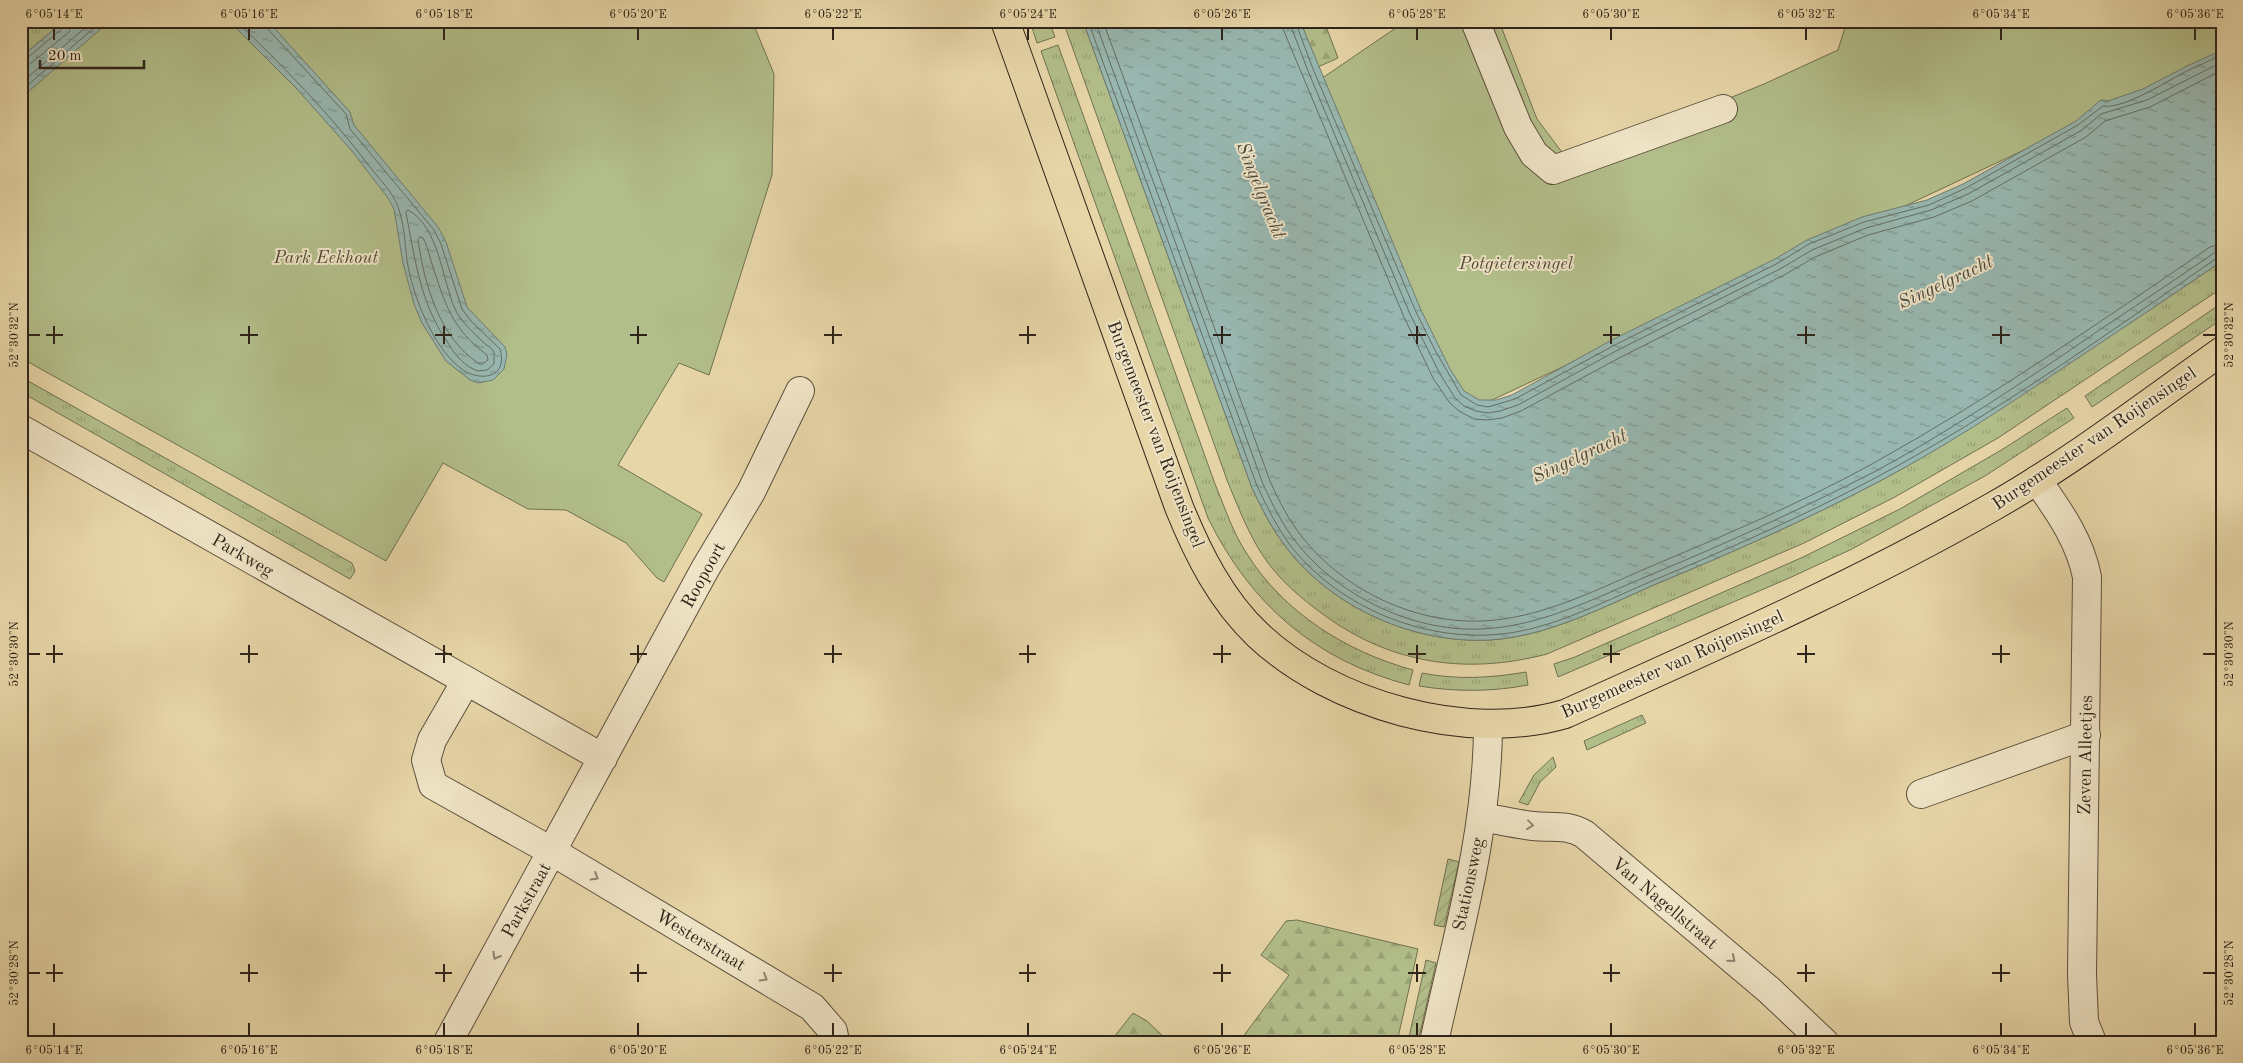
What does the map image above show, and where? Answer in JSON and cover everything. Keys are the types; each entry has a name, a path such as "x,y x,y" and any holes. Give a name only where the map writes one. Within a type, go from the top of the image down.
{"main road":[{"name":"Burgemeester van Roijensingel","path":"1005,21 1179,507 1212,577 1229,602 1257,634 1302,669 1351,693 1413,715 1450,721 1488,724 1526,723 1565,714 1829,592 1952,529 2037,480 2222,351"}],"street":[{"path":"1475,21 1518,126 1534,154 1554,170 1723,109"},
{"name":"Roopoort","path":"603,758 705,569 752,492 800,391"},
{"name":"Parkweg","path":"21,429 603,758"},
{"name":"Zeven Alleetjes","path":"2037,480 2074,538 2084,562 2088,594 2082,974 2084,1022 2092,1042"},
{"path":"466,681 432,740 426,760 433,785 553,852"},
{"name":"Stationsweg","path":"1434,1042 1482,817 1487,772 1488,724"},
{"path":"1921,794 2086,735"},
{"name":"Parkstraat","path":"448,1042 603,758"},
{"name":"Van Nagellstraat","path":"1482,817 1521,824 1563,826 1584,834 1769,990 1824,1042"},
{"name":"Westerstraat","path":"553,852 812,1007 833,1032 835,1042"}],"green space":[{"path":"27,21 64,21 21,57 21,26"},
{"name":"Park Eekhout","path":"81,21 754,21 753,23 774,74 772,175 709,375 679,363 618,465 702,514 664,582 657,578 626,543 566,510 528,509 443,463 386,561 21,358 21,75"},
{"path":"1030,21 1049,21 1055,37 1037,43"},
{"path":"1063,21 1083,21 1252,488 1272,526 1286,547 1305,569 1327,588 1377,618 1433,636 1461,640 1490,640 1533,633 1554,627 1596,611 1740,548 1851,496 1920,458 1981,420 2222,261 2222,288 1998,438 1895,497 1804,543 1547,654 1516,661 1485,664 1455,664 1426,660 1397,653 1369,642 1342,627 1299,596 1269,564 1257,546 1227,480"},
{"path":"1300,21 1324,21 1338,58 1318,67"},
{"name":"Potgietersingel","path":"1406,21 1499,21 1537,119 1570,163 1764,84 1838,50 1847,21 2222,21 2222,57 1490,401 1464,401 1443,384 1318,81"},
{"path":"1058,45 1215,484 1242,546 1262,575 1298,612 1341,641 1364,653 1413,670 1409,685 1344,661 1315,644 1289,625 1244,577 1225,549 1208,518 1041,51"},
{"path":"2222,303 2222,319 2092,407 2085,396"},
{"path":"21,377 352,563 355,571 350,579 21,392"},
{"path":"2067,408 2074,418 1985,476 1852,549 1787,579 1558,677 1554,664 1575,657 1801,558 1900,509 2003,449"},
{"path":"1526,672 1528,685 1501,689 1446,689 1419,686 1422,673 1448,677 1474,677"},
{"path":"1642,715 1646,723 1587,750 1584,741"},
{"path":"1553,757 1556,767 1540,782 1528,805 1519,802 1534,775"},
{"path":"1448,859 1459,862 1444,927 1434,925"},
{"path":"1297,920 1418,949 1397,1042 1239,1042 1289,975 1261,955 1286,921"},
{"path":"1426,960 1436,963 1418,1042 1408,1042"},
{"path":"1133,1013 1147,1021 1169,1042 1110,1042"}],"water":[{"path":"64,21 110,21 21,98 21,57"},
{"path":"229,21 268,21 350,112 354,125 438,227 446,242 467,307 505,347 507,354 504,369 493,380 478,383 470,380 446,361 422,323 414,304 403,263 394,209 388,198 352,151 296,88"},
{"name":"Singelgracht","path":"1083,21 1300,21 1421,310 1450,369 1464,391 1479,400 1496,400 1512,395 1610,341 1775,259 1807,240 1862,217 1927,200 1963,184 2076,121 2101,100 2108,101 2143,89 2222,50 2222,261 2020,397 1950,441 1878,482 1796,523 1596,611 1554,627 1533,633 1490,640 1461,640 1433,636 1377,618 1327,588 1305,569 1286,547 1268,519 1252,488"}]}
